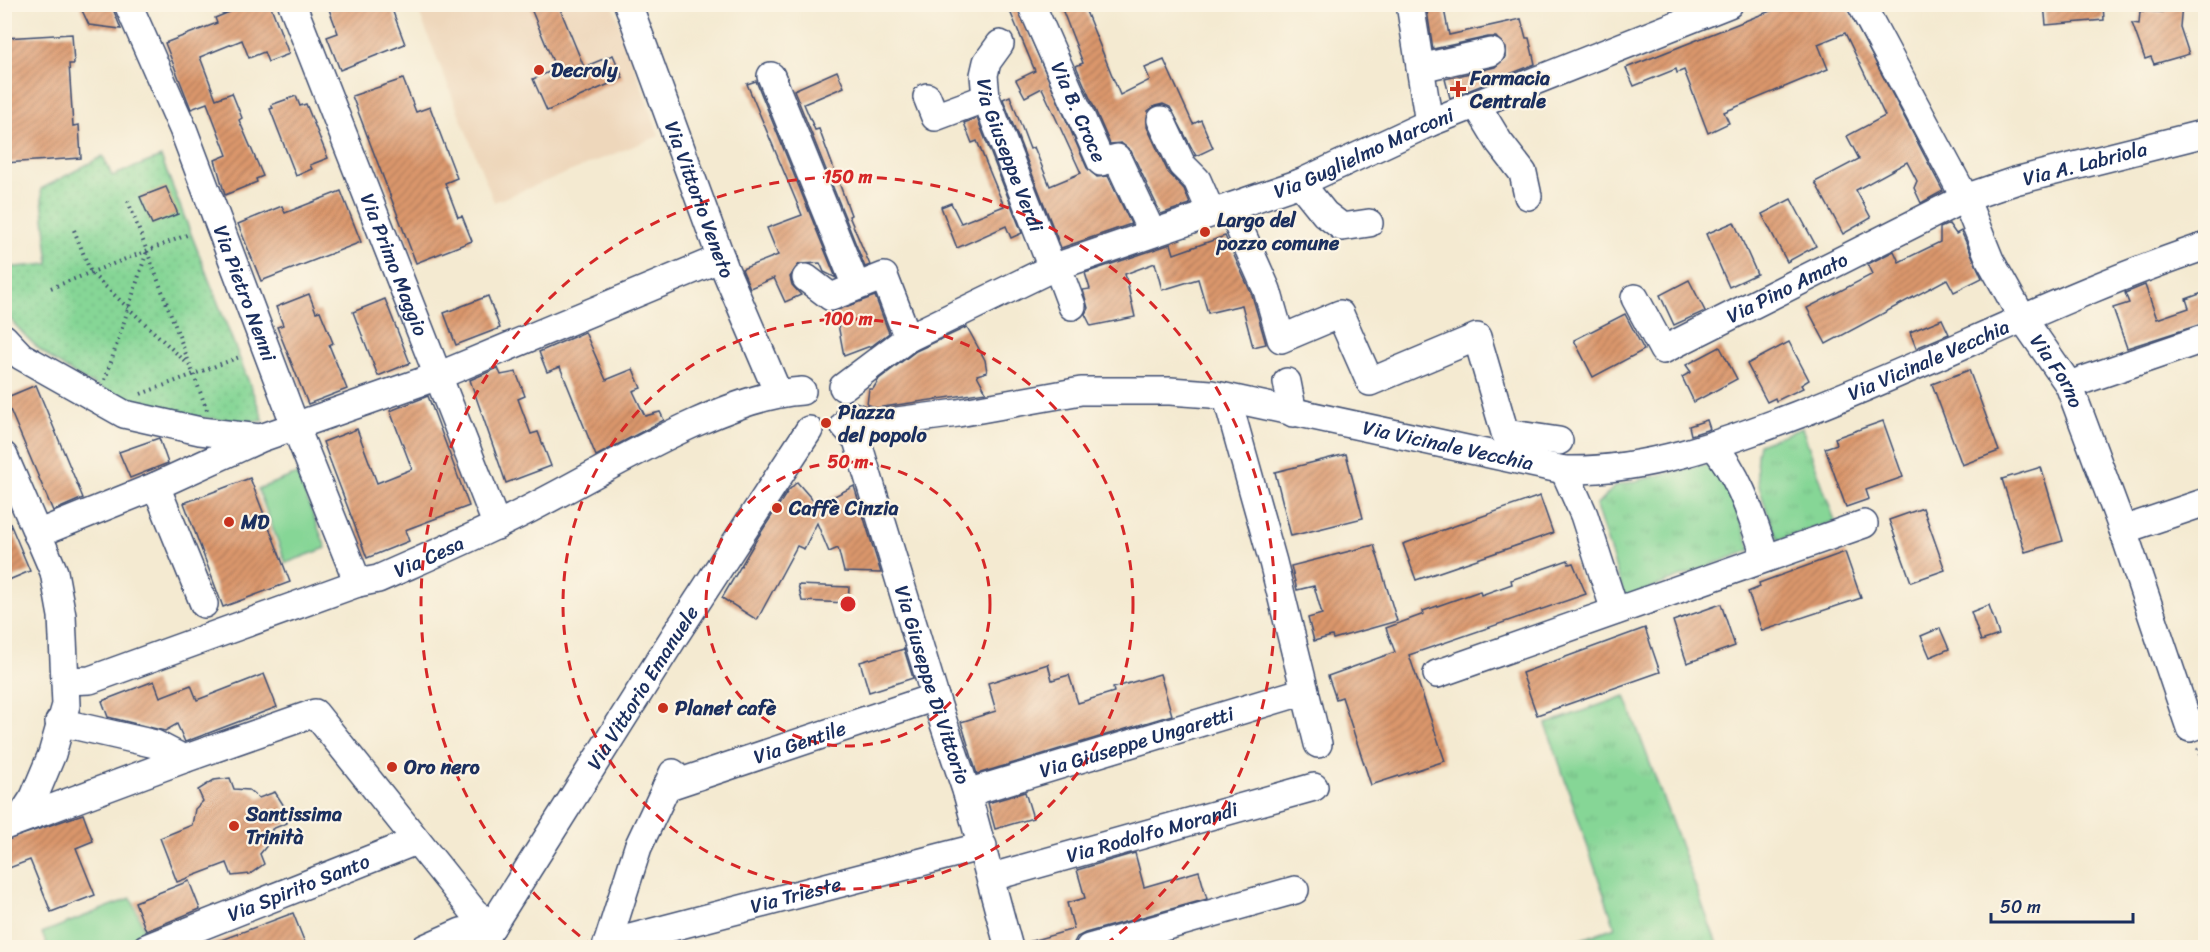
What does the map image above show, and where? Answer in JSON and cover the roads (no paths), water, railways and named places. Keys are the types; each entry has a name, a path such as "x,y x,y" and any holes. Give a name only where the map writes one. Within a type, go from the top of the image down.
{"street":[{"name":"Via Pietro Nenni","path":"128,4 183,129 296,428 358,583"},
{"name":"Via Primo Maggio","path":"292,4 497,526"},
{"name":"Via Vittorio Veneto","path":"628,4 721,258 790,392"},
{"name":"Via B. Croce","path":"1031,4 1101,162 1117,158 1152,233"},
{"path":"1410,4 1429,123"},
{"name":"Via Guglielmo Marconi","path":"843,387 908,338 1054,267 1300,183 1429,123 1729,4"},
{"name":"Via Forno","path":"1861,4 1965,198 1990,260 2023,319 2069,385 2198,725"},
{"name":"Via Giuseppe Verdi","path":"1000,45 987,62 984,75 986,98 1072,306"},
{"path":"1420,68 1491,52"},
{"path":"771,76 856,286"},
{"path":"927,97 935,117 986,98"},
{"path":"1476,104 1499,142 1530,182"},
{"path":"1161,120 1182,165 1221,209 1267,290 1281,339 1340,314 1370,382 1477,337 1505,434 1559,441"},
{"name":"Via A. Labriola","path":"1965,198 2015,181 2205,134"},
{"path":"1300,183 1325,214 1342,227 1369,223"},
{"name":"Via Pino Amato","path":"1635,298 1664,350 1965,198"},
{"name":"Via Vicinale Vecchia","path":"847,420 873,424 958,413 1081,391 1170,391 1227,398 1564,470 1610,470 1713,445 1746,434 1860,391 2093,288 2205,246"},
{"path":"37,534 156,486 261,438 296,428 438,376 721,258"},
{"path":"806,278 831,297 884,276 908,338"},
{"path":"4,338 21,356 124,414 200,431 261,438"},
{"path":"2069,385 2205,338"},
{"path":"822,380 833,381 843,387 849,395 847,420 838,430 824,434 809,430 799,416 790,392 822,380"},
{"path":"1273,562 1255,475 1256,430 1281,410 1287,382"},
{"name":"Via Cesa","path":"65,681 90,680 358,583 378,579 497,526 675,434 729,410 790,392"},
{"path":"1227,398 1273,562 1318,744"},
{"name":"Via Giuseppe Di Vittorio","path":"847,420 856,440 983,846 992,877 1001,946"},
{"name":"Via Vittorio Emanuele","path":"485,937 674,637 809,430"},
{"path":"1746,434 1743,453 1746,500"},
{"path":"1713,445 1733,473 1746,500 1766,558"},
{"path":"4,456 54,572 62,616 66,705 59,722 52,754 34,797 12,823"},
{"path":"1564,470 1576,494 1615,611"},
{"path":"1598,555 1590,515 1597,488 1610,470"},
{"path":"156,486 204,604"},
{"path":"2123,530 2205,502"},
{"path":"1437,674 1864,524"},
{"name":"Via Giuseppe Ungaretti","path":"967,793 1305,691"},
{"name":"Via Gentile","path":"606,946 638,847 670,779 935,697"},
{"path":"12,823 183,759 315,713 474,912 485,937"},
{"path":"59,722 155,744 183,759"},
{"name":"Via Rodolfo Morandi","path":"992,877 1314,787"},
{"name":"Via Spirito Santo","path":"146,948 416,841"},
{"name":"Via Trieste","path":"606,946 983,846"},
{"path":"1089,948 1295,890"},
{"path":"425,948 461,932 485,937"}],"place":[{"name":"Decroly","path":"539,70"},
{"name":"Farmacia Centrale","path":"1458,89"},
{"name":"Largo del pozzo comune","path":"1205,232"},
{"name":"Piazza del popolo","path":"826,423"},
{"name":"Caffè Cinzia","path":"777,508"},
{"name":"MD","path":"229,522"},
{"name":"Planet cafè","path":"663,708"},
{"name":"Oro nero","path":"392,767"},
{"name":"Santissima Trinità","path":"234,826"}]}
